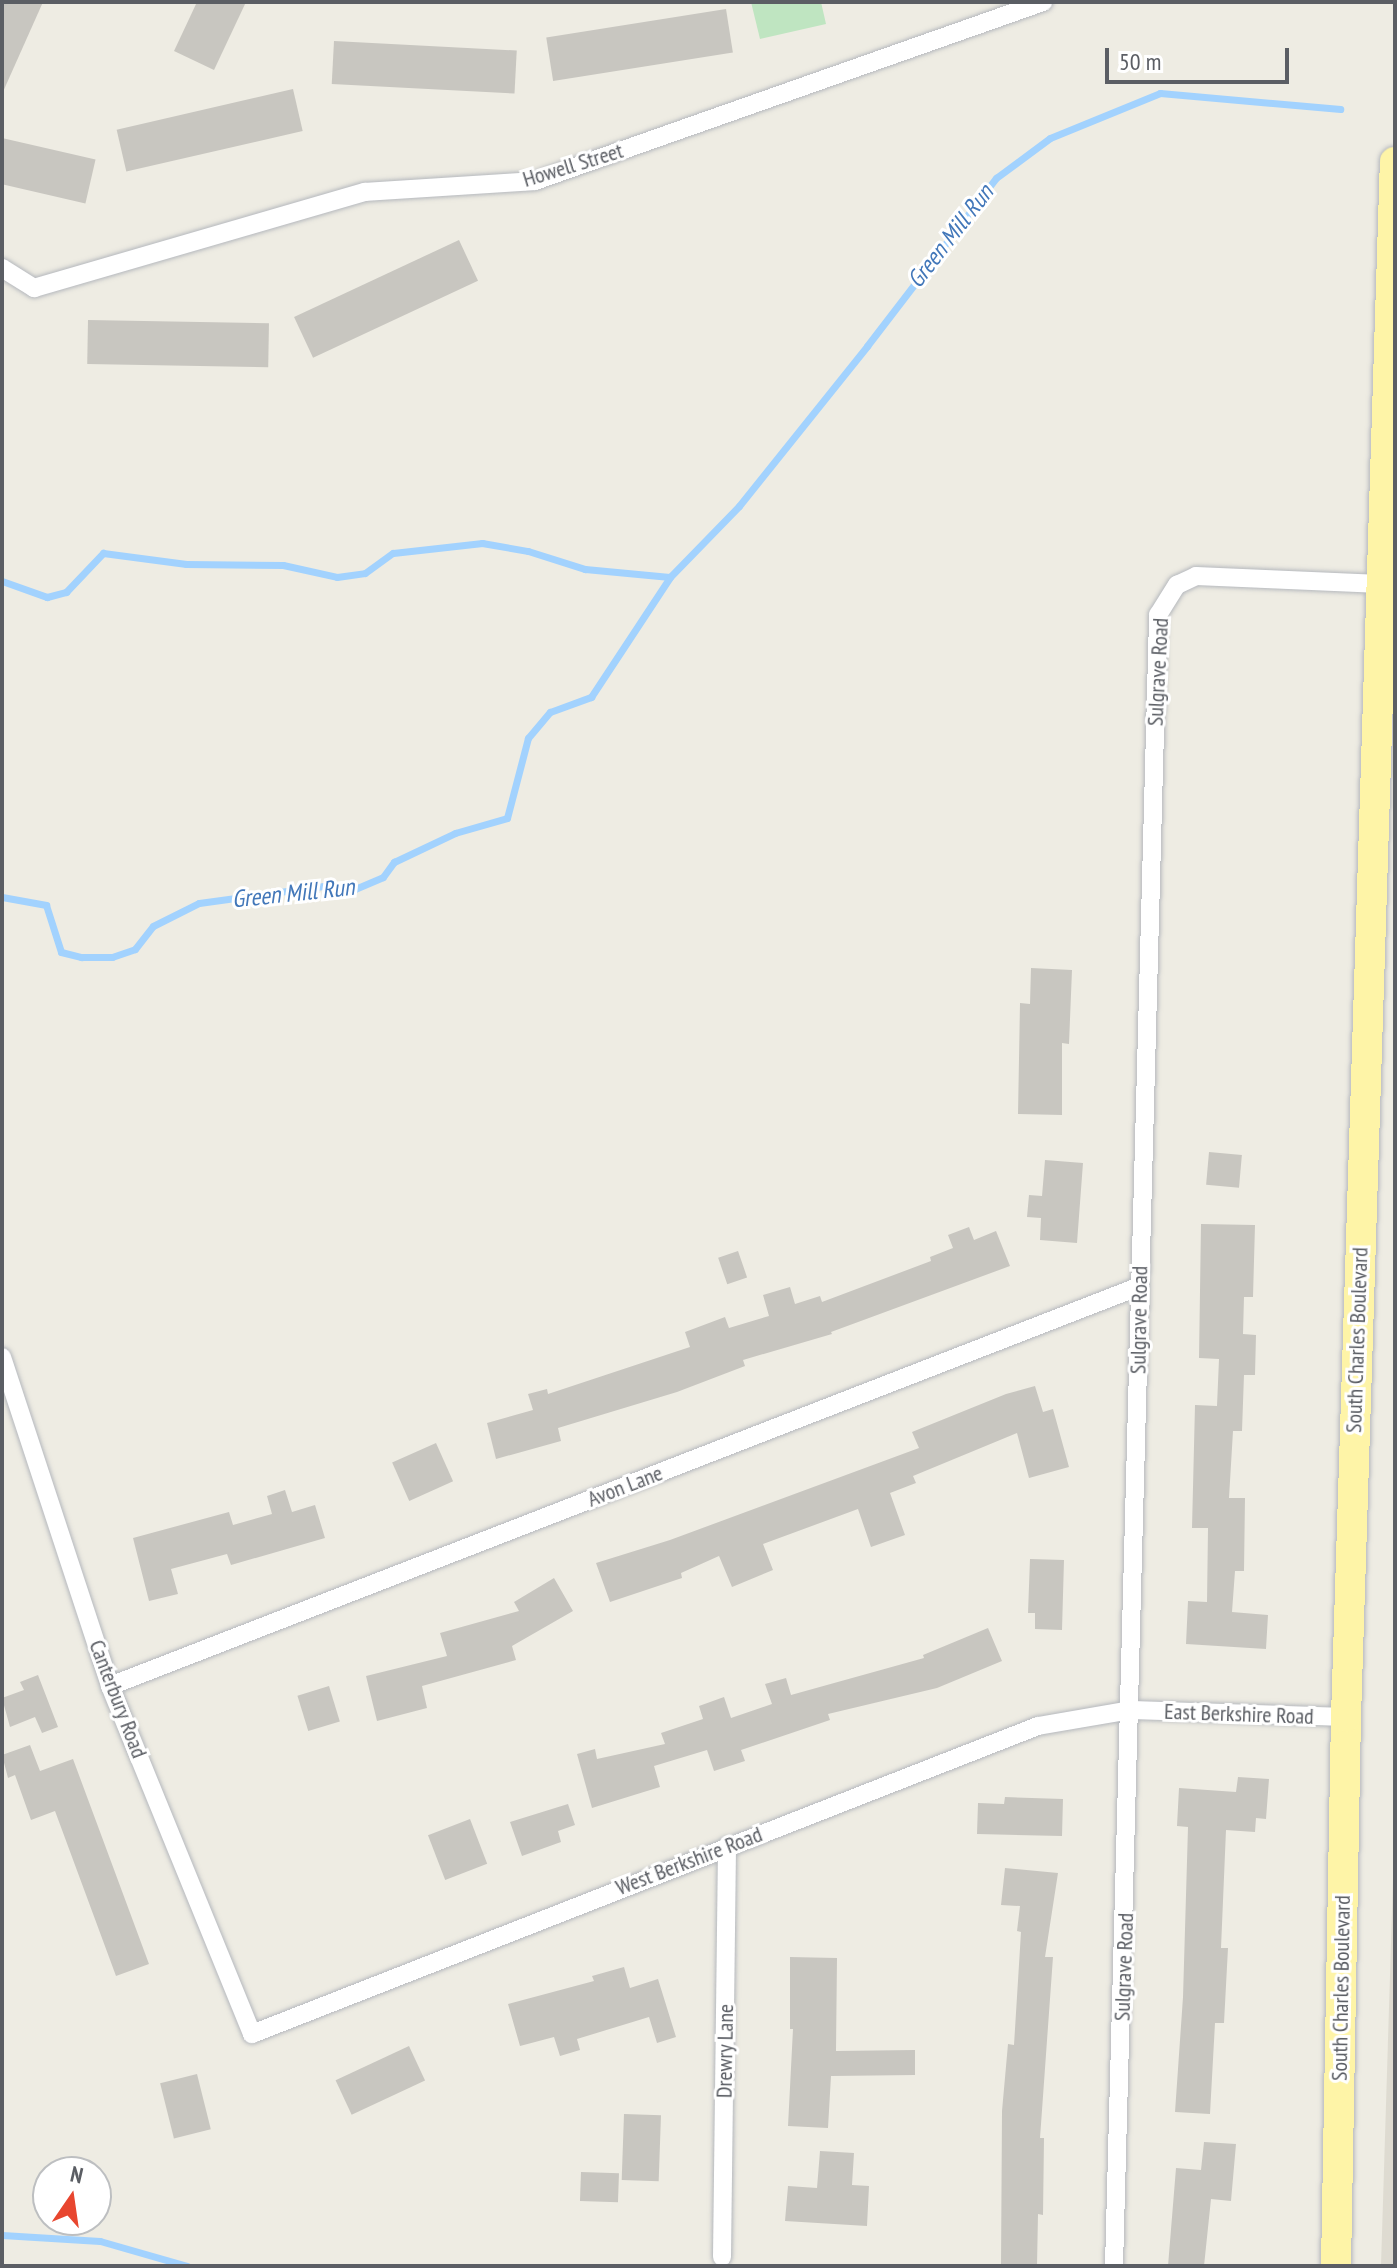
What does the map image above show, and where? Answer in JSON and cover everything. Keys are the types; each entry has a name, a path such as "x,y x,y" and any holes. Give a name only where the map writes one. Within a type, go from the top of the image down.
{"main road":[{"name":"South Charles Boulevard","path":"1336,2266 1346,1717 1381,584 1392,415 1395,162"}],"street":[{"name":"Howell Street","path":"2,268 34,288 365,192 535,181 1043,2"},
{"name":"Sulgrave Road","path":"1114,2266 1132,1710 1158,615 1177,585 1196,576 1381,584"},
{"name":"Avon Lane","path":"110,1686 1140,1286"},
{"name":"Canterbury Road","path":"2,1357 110,1686 252,2034"},
{"name":"East Berkshire Road","path":"1132,1710 1346,1717"},
{"name":"West Berkshire Road","path":"252,2034 1038,1726 1132,1710"},
{"name":"Drewry Lane","path":"722,2257 727,1846"}],"shaded area":[{"path":"1395,1814 1395,2266 1381,2266"}],"green space":[{"path":"751,2 821,2 826,24 760,39"}],"building":[{"path":"2,2 43,2 2,94"},
{"path":"197,2 246,2 214,70 174,51"},
{"path":"726,9 733,52 553,81 546,37"},
{"path":"334,41 517,51 514,94 332,84"},
{"path":"293,89 303,131 126,172 117,130"},
{"path":"2,138 96,160 85,203 2,184"},
{"path":"459,240 478,281 313,358 294,317"},
{"path":"88,320 269,323 268,367 87,364"},
{"path":"1031,968 1072,970 1069,1044 1062,1043 1062,1115 1018,1114 1020,1003 1030,1004"},
{"path":"1209,1152 1242,1155 1239,1188 1206,1185"},
{"path":"1045,1160 1083,1163 1077,1243 1040,1240 1041,1218 1027,1217 1029,1195 1042,1196"},
{"path":"1201,1224 1255,1225 1253,1297 1244,1297 1243,1334 1256,1335 1255,1375 1244,1375 1242,1431 1233,1431 1229,1498 1245,1498 1244,1571 1235,1571 1232,1612 1268,1615 1266,1649 1186,1644 1188,1601 1207,1602 1208,1528 1192,1528 1195,1405 1217,1406 1219,1359 1199,1358"},
{"path":"969,1227 974,1240 996,1231 1010,1266 832,1334 743,1360 745,1366 677,1392 558,1428 561,1441 496,1459 487,1423 533,1410 528,1394 547,1389 548,1394 690,1347 685,1332 725,1317 729,1328 769,1316 763,1295 790,1287 795,1304 820,1296 822,1302 931,1261 930,1257 953,1248 948,1235"},
{"path":"738,1251 747,1277 727,1284 718,1258"},
{"path":"1035,1386 1043,1412 1053,1409 1069,1467 1029,1478 1017,1433 913,1476 916,1483 890,1493 905,1535 871,1547 858,1509 763,1544 773,1570 732,1587 719,1556 681,1573 682,1578 610,1602 596,1563 670,1540 919,1448 912,1432 1006,1394"},
{"path":"436,1443 453,1481 409,1501 392,1463"},
{"path":"285,1490 292,1512 315,1505 325,1538 231,1565 227,1554 171,1569 178,1594 149,1601 133,1538 229,1512 233,1525 272,1514 267,1496"},
{"path":"1030,1559 1064,1560 1062,1630 1035,1629 1035,1613 1028,1613"},
{"path":"554,1578 573,1611 512,1646 516,1660 422,1686 427,1708 377,1721 366,1676 447,1656 440,1633 519,1611 514,1602"},
{"path":"988,1628 1002,1661 937,1688 828,1714 830,1720 741,1750 745,1761 714,1771 707,1750 654,1766 660,1787 592,1808 577,1754 595,1749 597,1759 665,1744 661,1733 703,1719 699,1706 724,1697 731,1718 772,1704 765,1684 786,1678 791,1695 924,1658 923,1655"},
{"path":"38,1675 58,1727 42,1733 35,1717 10,1727 2,1698 24,1690 20,1682"},
{"path":"329,1686 340,1721 308,1731 297,1696"},
{"path":"30,1745 40,1771 73,1759 149,1964 116,1976 55,1811 31,1820 15,1775 8,1778 2,1755"},
{"path":"1238,1777 1269,1779 1266,1819 1256,1818 1255,1832 1226,1830 1221,1948 1228,1948 1224,2023 1215,2023 1210,2114 1175,2112 1183,1997 1188,1827 1177,1826 1179,1788 1236,1792"},
{"path":"1005,1797 1063,1799 1062,1836 977,1834 978,1803 1004,1804"},
{"path":"568,1804 575,1825 558,1831 561,1842 522,1856 510,1822"},
{"path":"470,1819 487,1864 445,1880 428,1835"},
{"path":"1005,1868 1058,1873 1045,1957 1053,1957 1040,2138 1044,2138 1043,2215 1038,2214 1037,2266 1001,2266 1002,2111 1008,2044 1014,2045 1021,1932 1017,1931 1020,1906 1001,1905"},
{"path":"790,1957 837,1958 836,2051 915,2050 915,2075 831,2076 828,2128 788,2126 793,2029 790,2029"},
{"path":"624,1967 630,1988 658,1979 676,2037 657,2043 649,2017 577,2039 580,2050 560,2056 554,2037 520,2046 508,2004 594,1981 592,1976"},
{"path":"409,2046 425,2080 352,2115 336,2080"},
{"path":"197,2074 211,2129 174,2138 160,2083"},
{"path":"624,2114 661,2115 659,2181 622,2180"},
{"path":"1204,2142 1236,2144 1231,2201 1211,2199 1204,2266 1168,2266 1176,2168 1201,2170"},
{"path":"820,2151 854,2153 852,2185 869,2186 867,2226 785,2221 788,2186 817,2188"},
{"path":"581,2172 619,2173 618,2202 580,2201"}],"waterway":[{"name":"Green Mill Run","path":"2,897 46,905 61,952 81,957 112,957 135,949 153,926 199,903 331,885 355,889 383,877 394,862 455,833 507,818 528,738 550,712 591,697 670,577 739,506 996,178 1050,138 1160,93 1340,109"},
{"name":"Green Mill Run","path":"2,581 47,597 66,592 103,553 186,564 283,565 337,577 365,573 393,553 482,543 528,551 585,569 670,577"},
{"path":"2,2235 100,2241 187,2266"}]}
